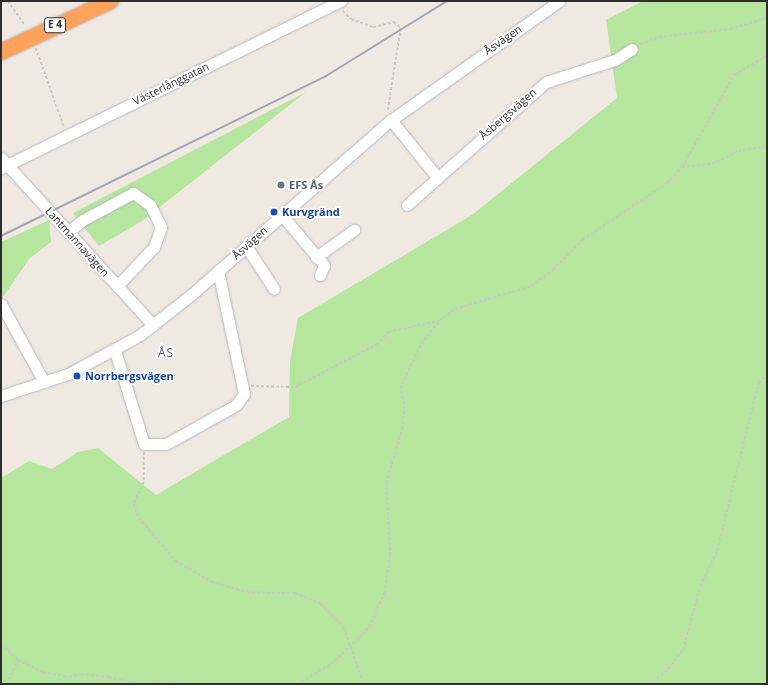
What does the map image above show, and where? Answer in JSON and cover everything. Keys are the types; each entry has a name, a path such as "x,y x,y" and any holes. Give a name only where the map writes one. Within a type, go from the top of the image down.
{"highway":[{"name":"E 4","path":"1,45 95,1"},
{"name":"E 4","path":"1,52 111,1"}],"street":[{"name":"Åsvägen","path":"1,396 44,382 115,351 153,325 218,271 281,214 391,120 558,1"},
{"name":"Västerlånggatan","path":"3,163 67,134 338,2"},
{"name":"Åsbergsvägen","path":"407,205 546,82 615,60 632,49"},
{"path":"391,120 437,177"},
{"name":"Lantmannavägen","path":"3,163 153,325"},
{"path":"68,232 83,220 133,193 150,205 161,227 154,247 117,286"},
{"path":"281,214 324,265 320,275"},
{"path":"316,256 354,230"},
{"path":"246,246 274,289"},
{"path":"115,351 144,444 166,444 206,423 243,400 243,387 218,271"},
{"path":"1,304 44,382"}],"path":[{"path":"8,1 24,24"},
{"path":"338,2 351,19 373,27 394,22 401,28 388,91 387,114 391,120"},
{"path":"632,49 659,37 730,29 767,18"},
{"path":"36,46 67,134"},
{"path":"297,684 331,664 369,627 389,575 389,505 385,494 402,429 400,417 404,404 400,389 421,344 439,320 455,309 479,299 531,286 553,270 582,240 666,183 682,167 734,75 767,56"},
{"path":"682,167 712,164 738,151 767,146"},
{"path":"243,387 295,387 376,345 388,332 439,320"},
{"path":"648,684 665,674 683,650 700,586 717,551 759,383 767,374"},
{"path":"144,444 144,482 134,504 139,518 176,561 212,582 246,592 295,594 321,604 339,618 364,684"},
{"path":"1,644 18,660 58,676 94,676 140,684"},
{"path":"6,684 18,660"},
{"path":"148,684 163,681 199,684"}],"green space":[{"path":"643,1 767,1 767,684 1,684 1,478 29,461 52,469 78,452 98,448 156,495 289,417 290,361 298,318 472,215 617,98 606,20"},
{"path":"306,92 142,221 99,246 73,213"},
{"path":"49,220 51,242 29,259 1,300 1,242"}],"railway":[{"path":"1,236 326,76 447,1"}],"place":[{"name":"EFS Ås","path":"281,185"},
{"name":"Kurvgränd","path":"274,212"},
{"name":"Norrbergsvägen","path":"77,376"}],"district":[{"name":"ÅS","path":"166,353"}]}
